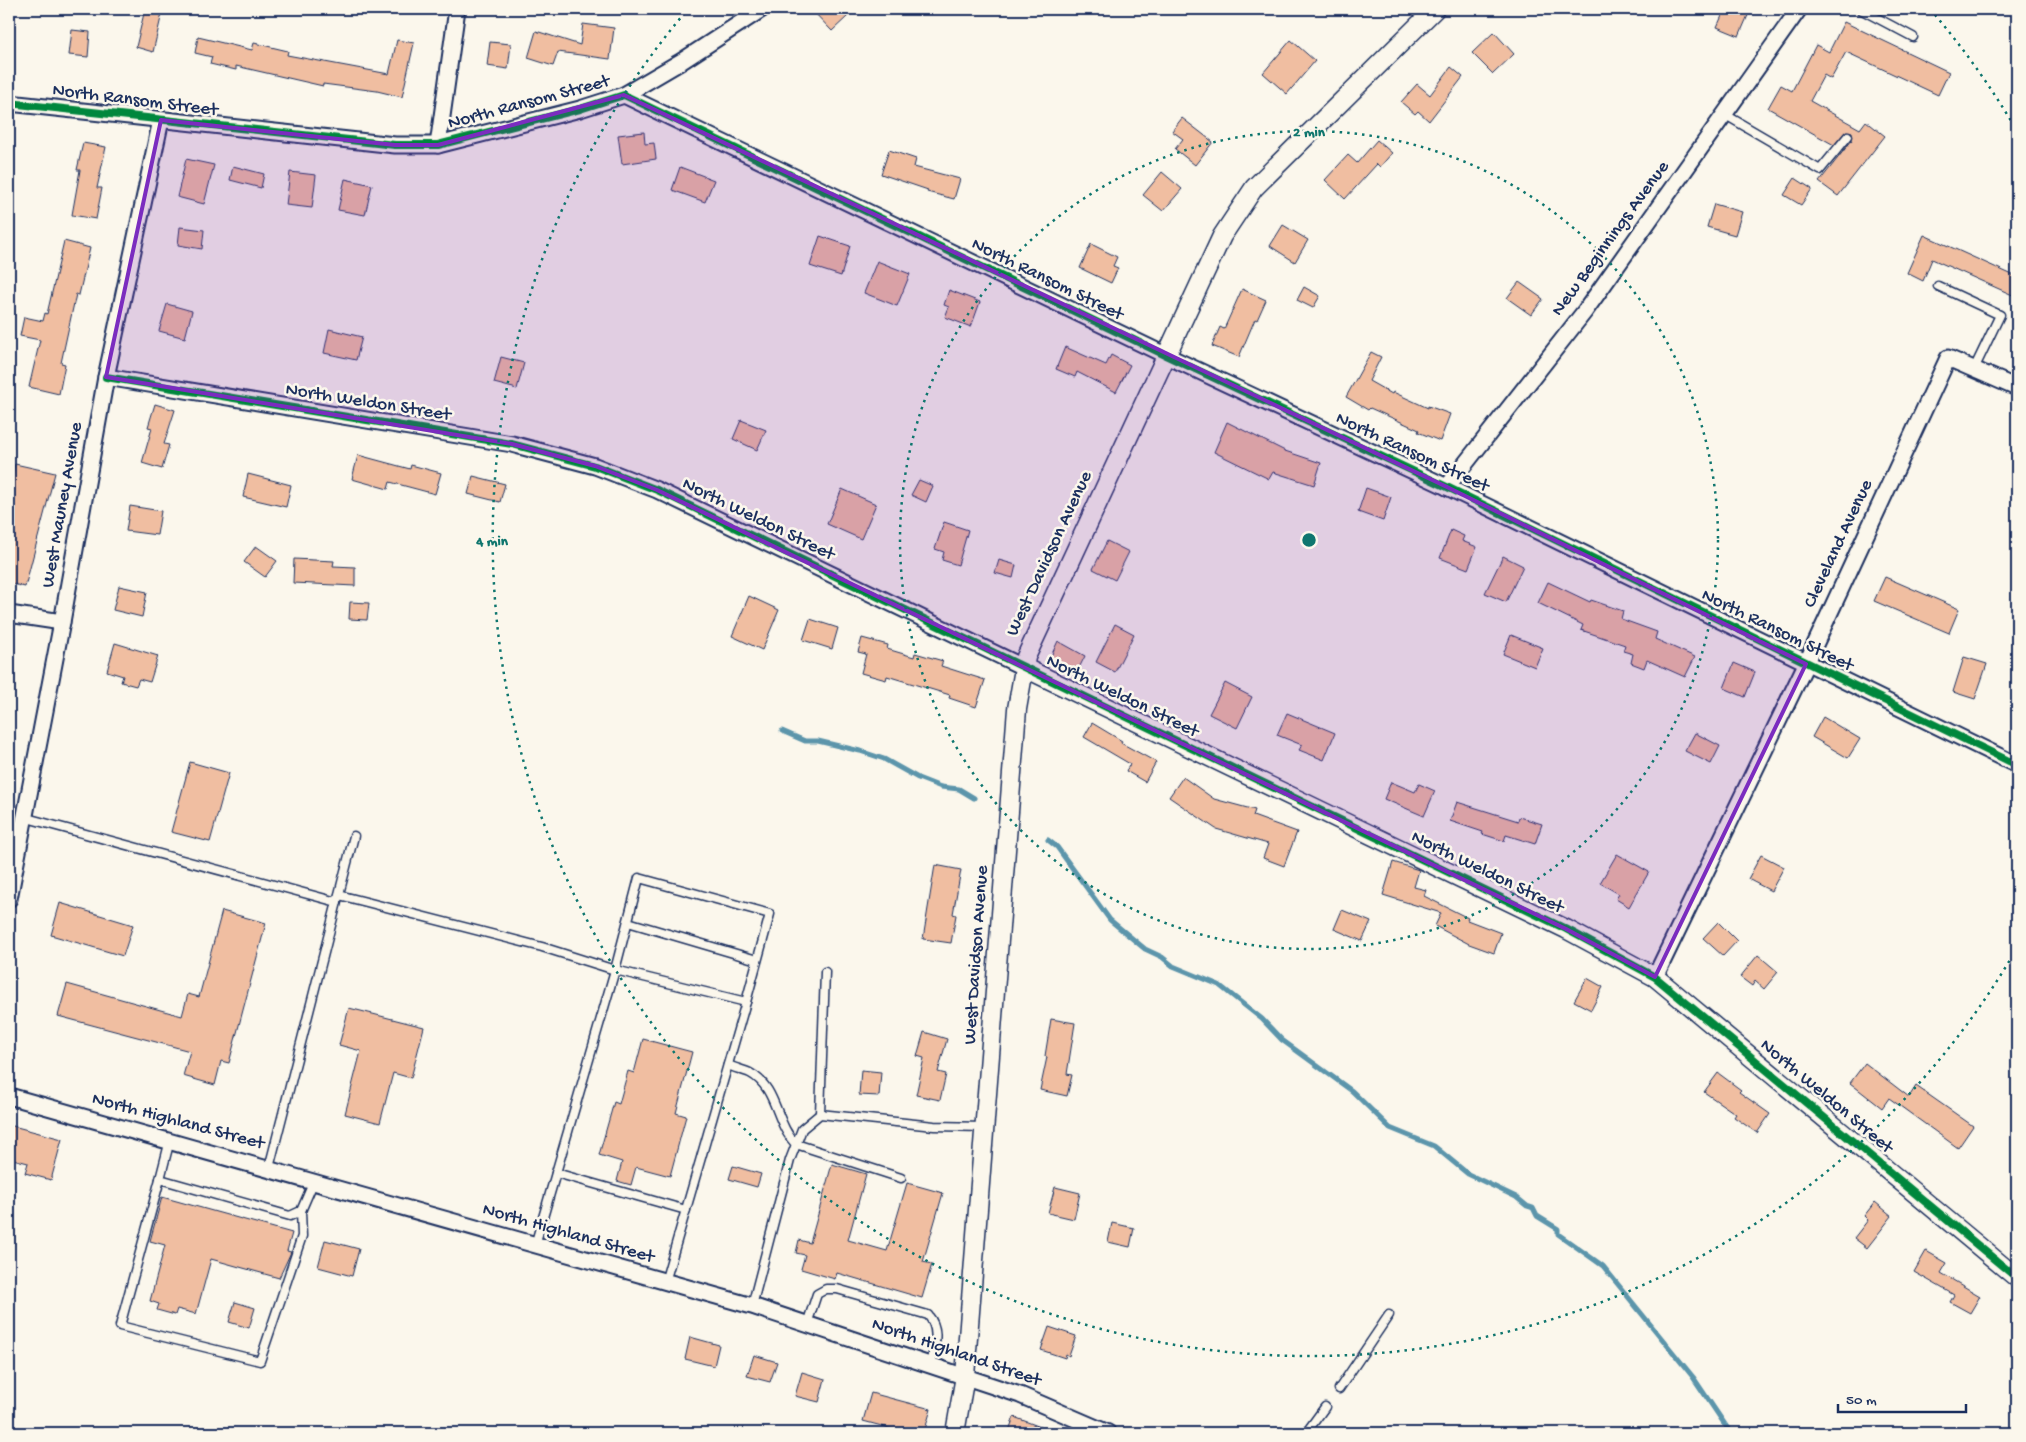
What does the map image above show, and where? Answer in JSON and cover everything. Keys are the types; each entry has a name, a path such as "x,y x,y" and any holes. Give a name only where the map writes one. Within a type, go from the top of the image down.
{"street":[{"path":"438,145 439,121 457,9"},
{"path":"624,94 682,61 762,9"},
{"name":"West Davidson Avenue","path":"955,1433 965,1376 1017,709 1023,667 1059,582 1222,236 1254,188 1435,9"},
{"name":"New Beginnings Avenue","path":"1447,487 1585,311 1799,9"},
{"name":"North Ransom Street","path":"9,103 395,145 438,145 580,109 624,94 1165,355 1447,487 1806,664 2017,765"},
{"name":"West Mauney Avenue","path":"9,899 62,622 106,377 161,120"},
{"name":"Cleveland Avenue","path":"1656,977 1806,664 1948,358 2017,388"},
{"name":"North Weldon Street","path":"106,377 512,444 595,466 657,490 1557,925 1656,977 2017,1278"},
{"path":"9,614 62,622"},
{"name":"North Highland Street","path":"9,1096 752,1306 1020,1395 1108,1433"}],"lane":[{"path":"1860,9 1913,37"},
{"path":"1724,114 1820,170 1848,136"},
{"path":"1938,286 2000,315 1974,369"},
{"path":"24,817 338,899 533,944 615,970 746,1002"},
{"path":"269,1168 354,836"},
{"path":"535,1245 615,970 639,878 770,914 664,1282"},
{"path":"628,922 758,960"},
{"path":"820,1114 825,972"},
{"path":"728,1065 750,1073 762,1082 771,1094 788,1137 796,1144 901,1178"},
{"path":"752,1306 796,1144 802,1128 820,1114 934,1126 985,1127"},
{"path":"170,1140 120,1326 260,1361 302,1236 301,1210 314,1181"},
{"path":"556,1173 686,1210"},
{"path":"160,1179 290,1216 301,1210"},
{"path":"807,1324 817,1294 826,1289 837,1289 928,1315 936,1324 931,1364"},
{"path":"1340,1389 1389,1315"},
{"path":"1306,1433 1325,1407"}],"highlighted area":[{"path":"624,95 1447,487 1806,664 1655,977 1566,929 657,490 595,466 512,444 106,377 161,120 395,145 438,145"}],"building":[{"path":"145,9 163,9 153,52 136,47"},
{"path":"811,9 842,9 848,16 832,31"},
{"path":"1725,9 1739,9 1749,13 1739,36 1717,27"},
{"path":"1844,22 1949,72 1938,95 1846,52 1831,79 1824,75 1810,101 1860,129 1866,121 1885,136 1838,196 1819,182 1852,140 1852,132 1846,131 1834,145 1768,108 1781,85 1792,91 1816,45 1829,52"},
{"path":"583,24 614,28 610,59 558,52 553,66 528,58 536,31 580,45"},
{"path":"72,30 90,32 88,57 69,55"},
{"path":"1494,32 1514,54 1493,74 1472,53"},
{"path":"198,37 252,50 254,43 288,51 287,55 389,74 397,40 414,43 402,97 377,91 323,84 323,86 236,66 236,70 210,64 212,57 195,53"},
{"path":"1291,40 1315,61 1287,94 1263,73"},
{"path":"490,42 511,44 508,69 487,66"},
{"path":"1451,67 1463,77 1429,121 1418,111 1415,114 1401,102 1417,84 1430,95"},
{"path":"1182,118 1213,142 1195,165 1175,149 1183,139 1172,131"},
{"path":"644,132 645,144 654,143 656,159 622,164 618,135"},
{"path":"1377,140 1392,153 1380,167 1377,164 1345,199 1325,180 1348,155 1357,163"},
{"path":"83,143 106,147 97,188 102,188 96,219 72,215 80,170 77,170"},
{"path":"889,150 916,159 914,167 960,179 954,199 927,192 928,190 881,174"},
{"path":"186,159 214,165 204,204 177,197"},
{"path":"233,166 264,174 261,188 230,180"},
{"path":"680,167 714,180 705,202 672,190"},
{"path":"290,172 316,175 312,208 286,205"},
{"path":"1162,172 1182,189 1163,211 1143,195"},
{"path":"1795,178 1812,189 1801,205 1784,195"},
{"path":"345,179 372,185 365,215 338,210"},
{"path":"1714,204 1742,212 1735,235 1707,227"},
{"path":"1283,225 1308,240 1295,262 1270,246"},
{"path":"180,227 204,230 202,249 178,245"},
{"path":"1924,235 2017,277 2017,297 1932,259 1923,281 1907,273"},
{"path":"820,236 850,246 841,276 810,266"},
{"path":"64,241 90,248 79,295 76,294 61,363 65,364 59,394 29,387 40,340 20,336 24,317 43,321 45,313 47,314"},
{"path":"1091,244 1117,257 1113,266 1118,268 1111,283 1080,268"},
{"path":"877,261 910,274 897,306 864,293"},
{"path":"1519,282 1543,299 1531,315 1507,298"},
{"path":"1304,287 1320,296 1313,308 1297,300"},
{"path":"1242,289 1266,300 1257,320 1255,319 1239,357 1212,346 1220,327 1224,329"},
{"path":"949,290 980,302 971,327 945,317 949,307 944,305"},
{"path":"167,304 192,311 185,338 159,331"},
{"path":"329,329 362,337 356,360 324,353"},
{"path":"1065,347 1106,365 1111,355 1130,365 1116,392 1077,372 1075,377 1056,369"},
{"path":"1371,352 1381,357 1369,381 1392,394 1393,392 1428,408 1428,406 1450,414 1440,441 1370,408 1368,410 1346,397"},
{"path":"501,357 524,363 517,389 494,383"},
{"path":"155,404 175,410 164,444 169,445 162,469 142,463 152,428 148,427"},
{"path":"741,420 766,430 757,450 733,439"},
{"path":"1227,422 1285,451 1321,463 1314,485 1273,472 1269,479 1214,452"},
{"path":"358,455 410,469 411,465 441,473 435,494 390,482 388,489 352,479"},
{"path":"15,464 55,473 25,587 9,583 9,492"},
{"path":"248,474 291,485 286,507 243,497"},
{"path":"473,476 505,484 500,502 468,494"},
{"path":"919,480 933,486 926,502 911,495"},
{"path":"1366,488 1391,497 1383,521 1358,512"},
{"path":"842,489 876,504 861,539 827,524"},
{"path":"130,506 161,511 157,535 126,531"},
{"path":"944,522 968,530 958,565 942,560 944,552 935,549"},
{"path":"1451,530 1464,536 1462,541 1477,547 1468,569 1440,558"},
{"path":"1107,541 1129,552 1115,580 1093,569"},
{"path":"256,546 277,561 265,577 244,562"},
{"path":"1503,556 1523,566 1506,602 1485,593"},
{"path":"294,559 334,561 333,566 355,567 355,586 293,583"},
{"path":"999,560 1016,565 1013,578 995,573"},
{"path":"1885,577 1959,609 1949,633 1874,601"},
{"path":"1548,582 1590,602 1591,600 1623,611 1621,619 1657,632 1655,639 1695,657 1685,677 1647,660 1644,668 1631,663 1633,654 1623,651 1625,645 1581,630 1583,625 1538,603"},
{"path":"119,586 147,592 142,617 113,610"},
{"path":"749,596 779,610 762,650 732,636"},
{"path":"350,602 369,603 367,620 349,619"},
{"path":"810,619 838,628 832,649 803,640"},
{"path":"1115,624 1134,634 1115,672 1096,662"},
{"path":"1511,635 1543,648 1535,667 1503,654"},
{"path":"862,638 888,645 887,649 914,657 915,653 943,661 941,666 985,680 976,707 949,698 950,695 887,676 886,680 861,673 866,654 858,652"},
{"path":"1058,641 1085,656 1077,672 1050,658"},
{"path":"115,643 158,656 150,682 139,679 136,686 121,682 123,676 107,671"},
{"path":"1964,657 1987,664 1975,699 1953,692"},
{"path":"1734,663 1755,672 1745,697 1724,688"},
{"path":"1225,683 1252,697 1237,728 1209,714"},
{"path":"1287,713 1335,733 1324,760 1299,750 1302,745 1277,735"},
{"path":"1823,717 1860,739 1848,758 1812,737"},
{"path":"1092,723 1122,741 1121,743 1156,762 1145,782 1126,771 1130,764 1084,737"},
{"path":"1695,733 1720,746 1711,764 1685,751"},
{"path":"190,762 229,773 210,842 171,832"},
{"path":"1183,777 1214,799 1255,810 1253,816 1297,832 1284,866 1263,858 1268,844 1216,829 1169,797"},
{"path":"1391,782 1415,792 1419,784 1435,791 1424,816 1384,799"},
{"path":"1457,802 1518,821 1519,817 1542,824 1535,844 1506,835 1504,841 1450,821"},
{"path":"1617,854 1649,872 1629,907 1616,899 1619,894 1600,883"},
{"path":"1761,855 1784,867 1771,891 1748,879"},
{"path":"1393,862 1419,870 1414,887 1426,890 1424,896 1468,918 1467,920 1501,933 1494,953 1469,944 1435,926 1441,913 1383,895"},
{"path":"935,865 961,870 953,914 956,915 951,943 923,939"},
{"path":"60,903 133,925 123,956 51,935"},
{"path":"1342,910 1371,922 1362,941 1334,929"},
{"path":"222,911 266,923 229,1063 221,1061 215,1085 183,1076 190,1051 58,1016 67,984 182,1016 188,994 199,997"},
{"path":"1718,922 1737,941 1723,956 1703,938"},
{"path":"1758,955 1778,972 1764,989 1755,981 1752,986 1740,977"},
{"path":"1587,978 1603,987 1591,1010 1574,1001"},
{"path":"349,1008 424,1027 411,1078 393,1073 380,1123 345,1114 361,1051 339,1045"},
{"path":"1051,1019 1075,1023 1067,1074 1072,1075 1067,1096 1040,1090 1047,1057 1045,1056"},
{"path":"924,1032 947,1039 938,1072 946,1074 940,1100 916,1095 924,1058 917,1056"},
{"path":"643,1039 692,1052 676,1113 686,1116 670,1176 636,1167 631,1185 617,1181 622,1162 599,1155 614,1102 619,1104 628,1071 634,1073"},
{"path":"1865,1063 1909,1097 1916,1086 1973,1126 1958,1148 1889,1098 1882,1108 1850,1083"},
{"path":"861,1070 881,1072 879,1096 859,1095"},
{"path":"1718,1073 1741,1090 1739,1092 1770,1114 1757,1133 1734,1117 1736,1114 1704,1092"},
{"path":"9,1125 62,1139 51,1180 25,1173 28,1163 9,1158"},
{"path":"832,1164 866,1174 848,1240 887,1251 907,1183 943,1193 923,1262 932,1264 922,1298 837,1273 835,1279 801,1269 805,1255 796,1253 799,1240 810,1243"},
{"path":"733,1166 761,1174 757,1187 729,1179"},
{"path":"1055,1187 1080,1193 1074,1219 1048,1213"},
{"path":"162,1197 292,1233 287,1251 291,1252 279,1278 211,1259 196,1314 177,1309 175,1315 157,1310 159,1304 150,1301 165,1245 150,1241"},
{"path":"1875,1202 1892,1216 1867,1248 1854,1238 1868,1220 1864,1216"},
{"path":"1112,1223 1134,1228 1130,1247 1108,1242"},
{"path":"325,1240 359,1249 352,1276 318,1267"},
{"path":"1926,1251 1947,1263 1941,1273 1980,1296 1970,1313 1950,1302 1954,1295 1914,1272"},
{"path":"235,1302 255,1308 249,1328 229,1322"},
{"path":"1049,1327 1076,1336 1069,1356 1066,1354 1065,1358 1041,1350"},
{"path":"690,1337 719,1345 714,1366 685,1359"},
{"path":"754,1355 777,1362 770,1382 747,1376"},
{"path":"802,1372 825,1379 819,1402 795,1396"},
{"path":"871,1393 931,1409 924,1433 908,1433 863,1421"},
{"path":"1014,1417 1054,1432 1054,1433 1008,1433"}],"waterway":[{"path":"782,731 805,741 818,741 884,759 918,778 941,787 959,789 974,798"},
{"path":"1048,840 1057,847 1110,920 1145,949 1162,957 1173,966 1219,985 1262,1019 1282,1040 1352,1091 1390,1128 1434,1146 1468,1174 1516,1197 1527,1206 1533,1208 1537,1216 1558,1229 1558,1234 1603,1266 1693,1377 1730,1432 1736,1433"}],"cycle path":[{"path":"9,103 395,145 438,145 580,109 624,95 1165,355 1447,487 2017,765"},
{"path":"106,377 512,444 595,466 657,490 1566,929 1655,977 2017,1278"}]}
